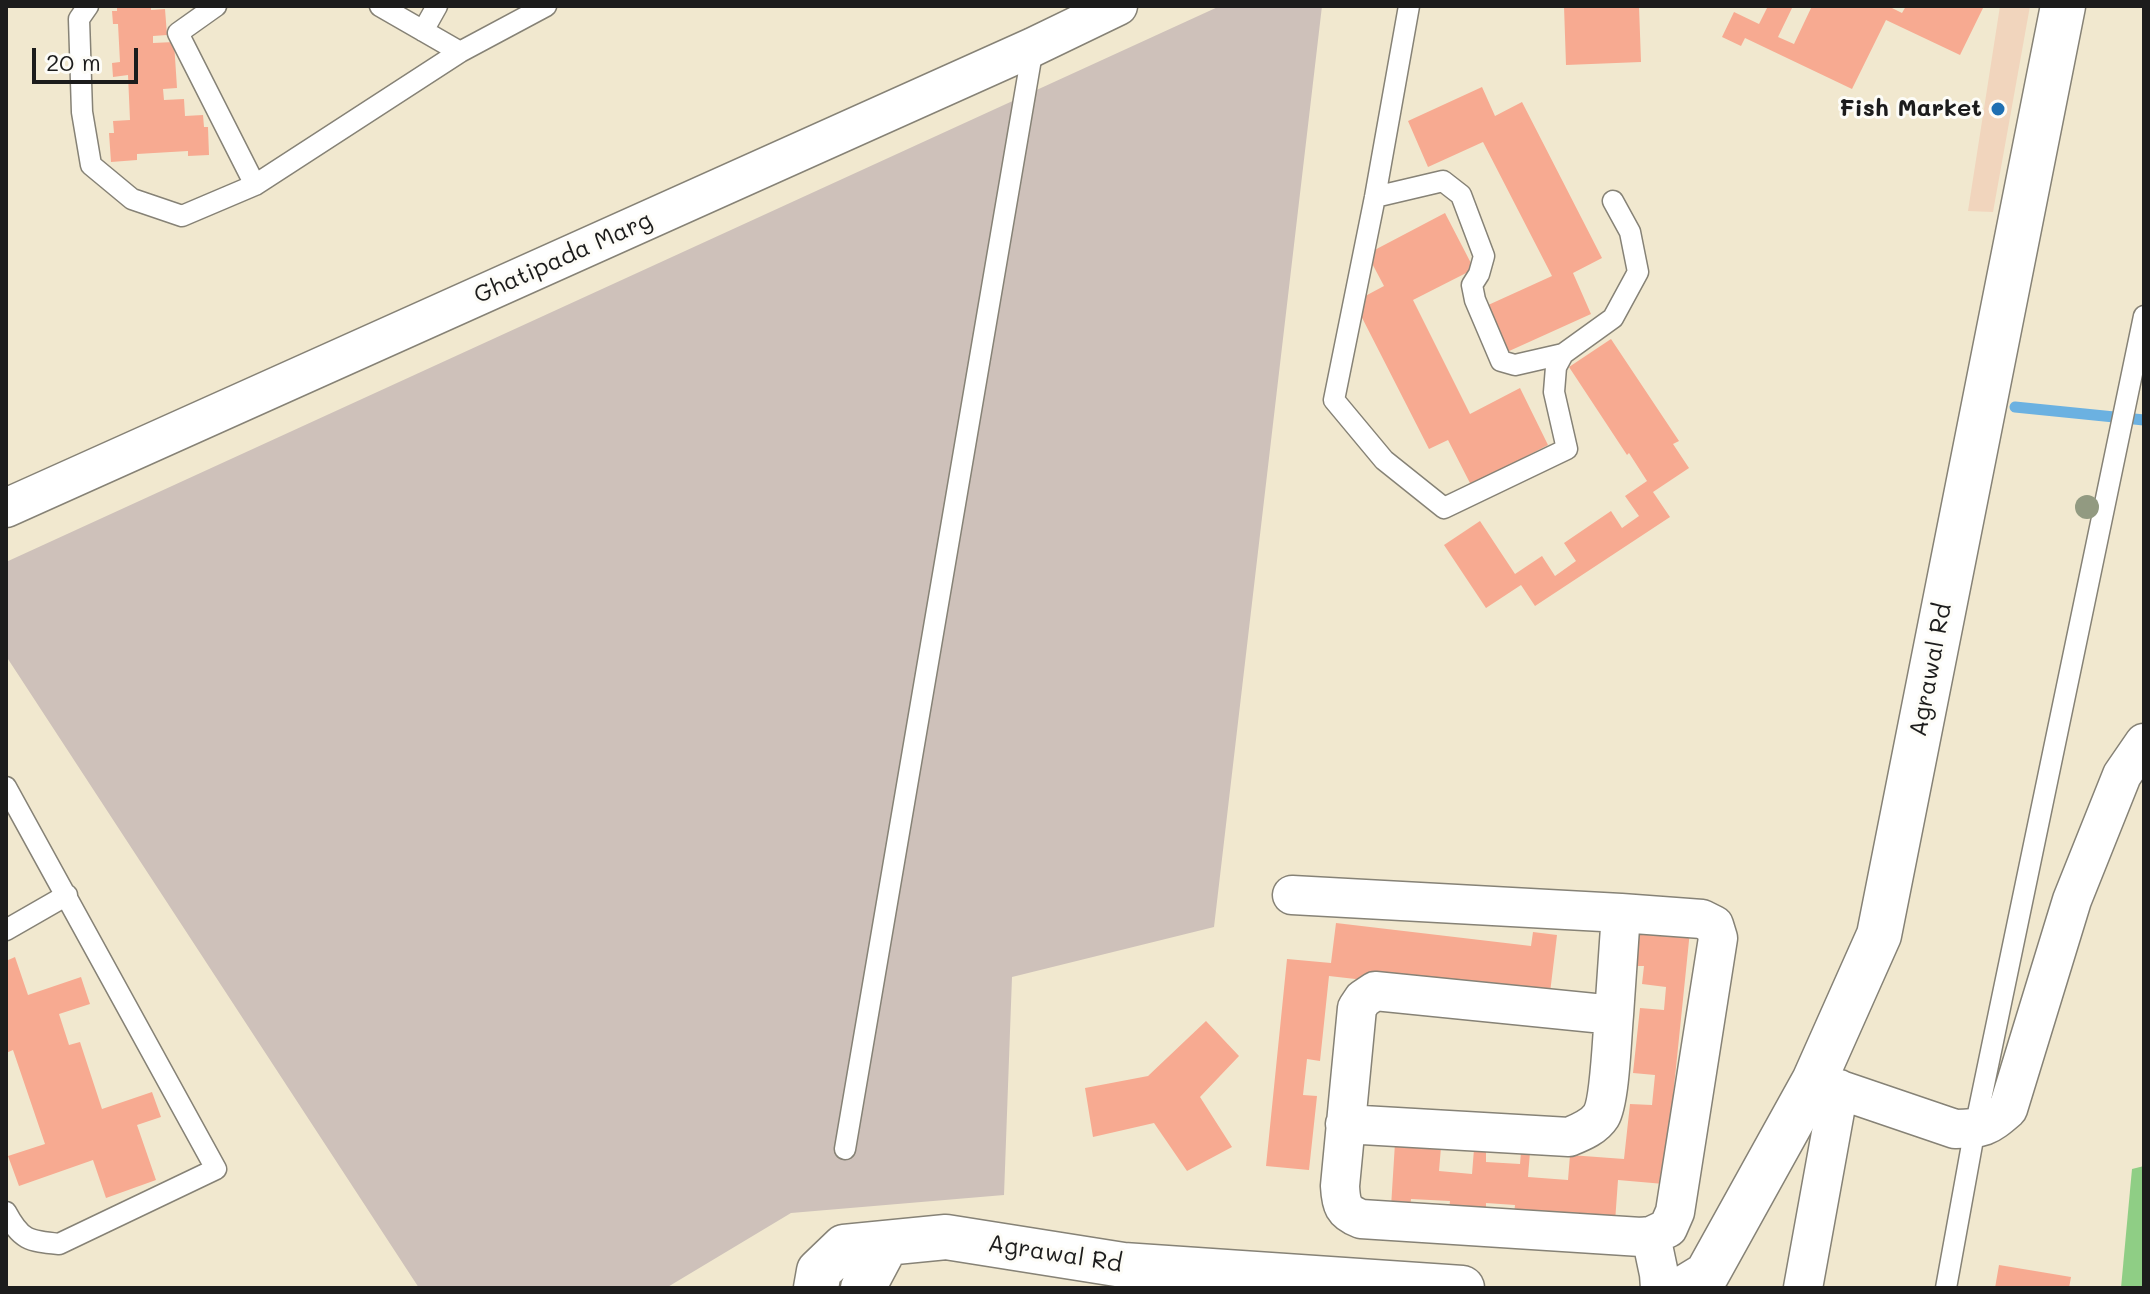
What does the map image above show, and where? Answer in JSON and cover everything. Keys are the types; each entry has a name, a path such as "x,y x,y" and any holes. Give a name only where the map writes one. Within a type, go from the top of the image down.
{"street":[{"name":"Ghatipada Marg","path":"6,508 1118,6"},
{"name":"Agrawal Rd","path":"1684,1288 1707,1274 1826,1085 1879,935 2063,6"},
{"path":"1803,1288 1826,1085 1955,1129 1990,1125 2008,1109 2072,900 2122,775 2144,743"},
{"path":"1292,895 1702,919 1714,925 1718,938 1675,1212 1668,1228 1641,1237 1361,1219 1350,1215 1340,1202 1340,1186 1357,1008 1363,999 1375,991 1614,1015"},
{"path":"1345,1124 1569,1137 1587,1129 1601,1115 1606,1096 1621,913"},
{"path":"1651,1236 1660,1288"},
{"name":"Agrawal Rd","path":"816,1288 819,1271 844,1247 946,1237 1122,1277 1462,1288"},
{"path":"863,1288 887,1243"}],"lane":[{"path":"88,6 79,19 82,112 91,165 132,199 182,216 255,185 460,52 546,6"},
{"path":"216,6 178,33 255,185"},
{"path":"380,6 460,52"},
{"path":"423,31 437,6"},
{"path":"1409,6 1334,400 1384,460 1444,508 1567,449 1554,392 1556,367 1563,354"},
{"path":"845,1149 1033,47"},
{"path":"1375,197 1443,181 1461,195 1484,256 1472,285 1475,300 1501,361 1515,365 1563,354 1613,318 1638,272 1630,232 1613,201"},
{"path":"1946,1288 1975,1128 2144,316"},
{"path":"6,787 216,1169 59,1244 39,1242 17,1233 6,1212"},
{"path":"6,930 67,895"}],"shaded area":[{"path":"1220,6 1322,6 1214,927 1012,977 1004,1195 791,1213 666,1288 419,1288 6,656 6,562"},
{"name":"Fish Market","path":"2000,6 2030,6 1993,212 1968,211"}],"green space":[{"path":"2144,1166 2144,1288 2121,1288 2132,1169"}],"building":[{"path":"117,6 165,9 167,35 153,36 153,43 174,42 177,88 163,89 164,100 184,99 185,116 203,115 204,127 208,127 209,155 188,156 188,151 137,154 137,160 111,162 109,133 114,133 113,121 130,120 128,75 113,77 112,63 120,62 118,24 113,24 112,11 117,11"},
{"path":"1564,6 1639,6 1641,62 1566,65"},
{"path":"1768,6 1793,6 1778,37 1794,44 1812,6 1888,6 1902,13 1906,6 1984,6 1960,55 1886,20 1852,89 1745,38 1741,46 1722,37 1734,12 1759,24"},
{"path":"1482,87 1495,116 1522,102 1602,258 1573,273 1591,314 1507,352 1486,306 1552,276 1483,142 1428,167 1408,121"},
{"path":"1445,213 1474,269 1413,300 1470,414 1520,388 1548,445 1471,485 1448,440 1429,449 1354,302 1384,286 1367,254"},
{"path":"1611,339 1679,441 1673,444 1689,468 1653,492 1670,517 1535,606 1521,585 1486,608 1444,545 1480,521 1515,574 1542,556 1555,576 1576,561 1564,543 1611,511 1622,528 1639,516 1625,496 1647,481 1569,367"},
{"path":"1336,923 1531,946 1533,932 1557,935 1549,1001 1329,976 1320,1061 1307,1059 1303,1095 1317,1096 1309,1170 1266,1166 1287,959 1331,963"},
{"path":"1638,926 1690,931 1664,1184 1618,1180 1615,1222 1514,1215 1515,1205 1486,1203 1486,1213 1449,1210 1450,1201 1411,1199 1410,1208 1391,1207 1395,1143 1441,1147 1439,1171 1472,1174 1474,1149 1486,1150 1486,1162 1520,1164 1521,1152 1530,1152 1528,1177 1568,1180 1570,1155 1624,1159 1630,1104 1652,1105 1655,1075 1633,1073 1640,1008 1664,1010 1666,987 1642,984 1644,966 1634,966"},
{"path":"15,957 28,995 81,977 90,1004 59,1014 69,1045 80,1042 102,1109 152,1092 161,1117 137,1125 156,1180 106,1198 93,1160 19,1186 8,1156 45,1144 13,1050 6,1053 6,961"},
{"path":"1206,1021 1239,1056 1200,1097 1232,1147 1187,1171 1154,1123 1093,1137 1085,1088 1148,1076"},
{"path":"1999,1265 2071,1277 2069,1288 1995,1288"}],"waterway":[{"path":"2015,407 2144,420"}],"place":[{"name":"Fish Market","path":"1998,109"}]}
